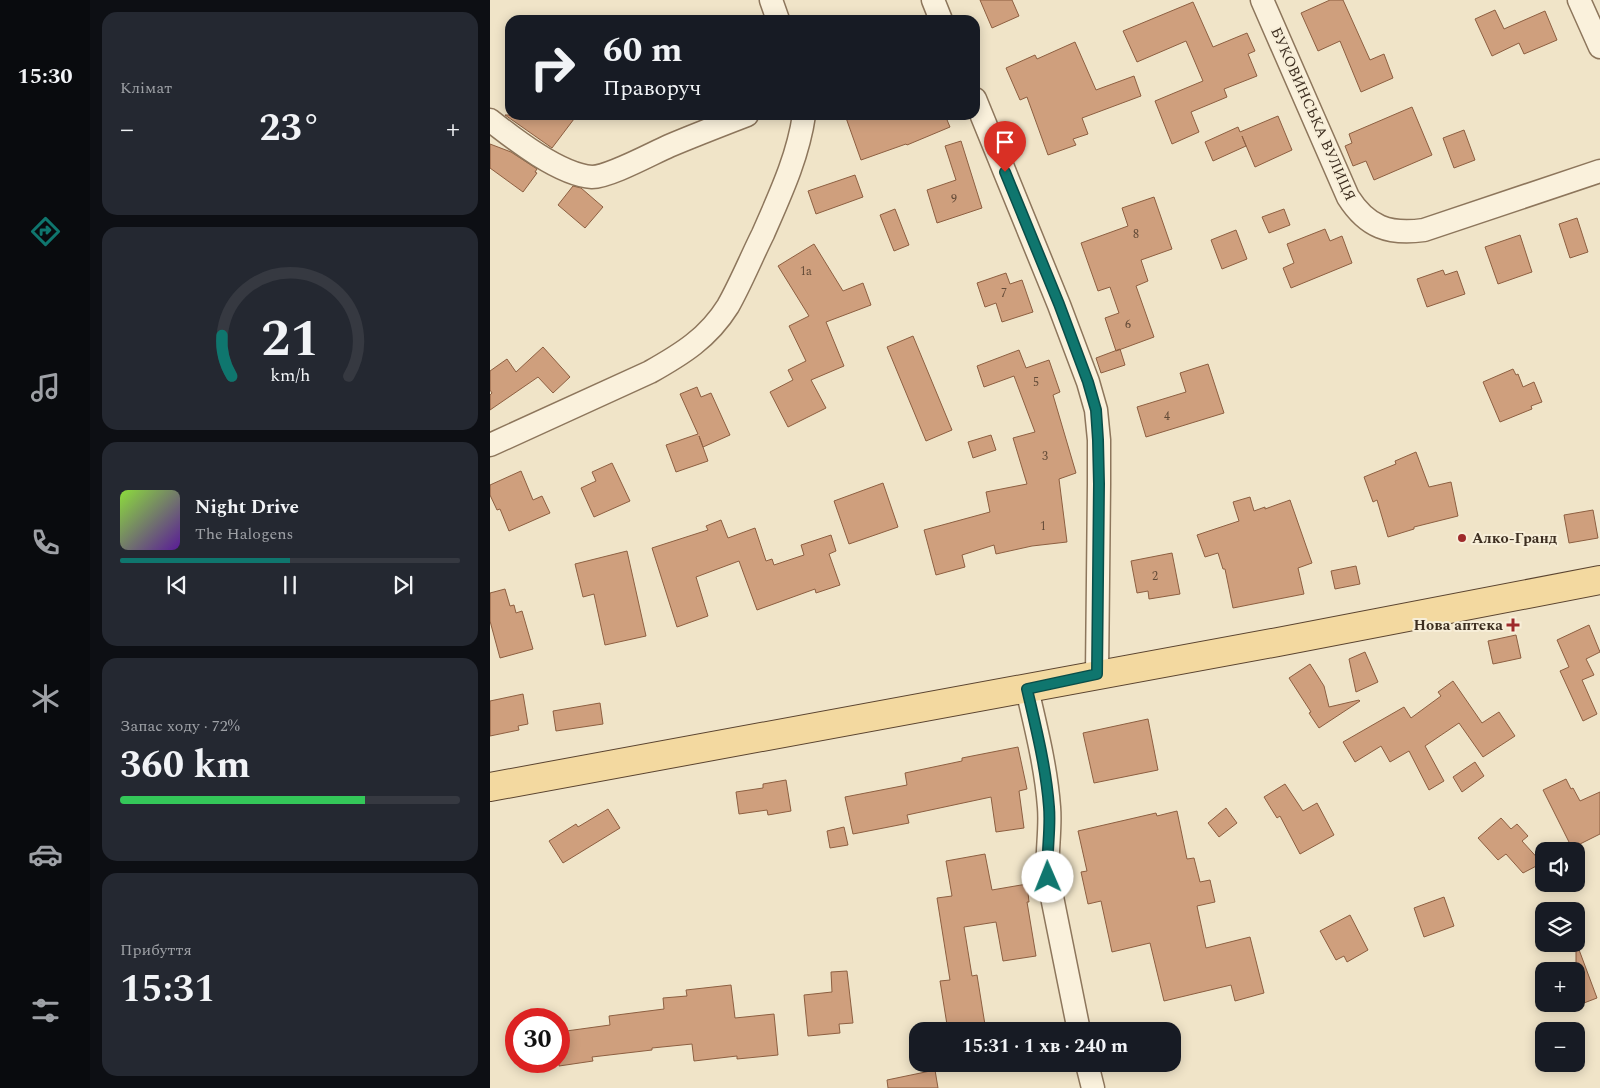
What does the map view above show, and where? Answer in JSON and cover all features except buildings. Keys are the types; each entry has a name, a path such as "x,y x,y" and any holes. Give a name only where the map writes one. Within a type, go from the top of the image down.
{"main road":[{"path":"490,787 1027,689 1097,674 1278,642 1600,580"}],"street":[{"path":"771,0 776,15"},
{"path":"933,0 939,15"},
{"name":"БУКОВИНСЬКА ВУЛИЦЯ","path":"1262,0 1348,197 1361,216 1379,227 1401,232 1424,230 1600,171"},
{"path":"1579,0 1600,46"},
{"path":"980,111 1059,304 1088,382 1096,410 1099,484 1097,674"},
{"path":"490,120 513,138 554,163 578,174 593,177 609,174 669,146 734,120"},
{"path":"490,445 650,372 704,337 721,317 733,298 789,173 796,154 803,120"},
{"path":"1027,689 1038,733 1048,789 1050,819 1048,877 1077,1022"},
{"path":"1089,1072 1094,1088"}],"place":[{"name":"Алко-Гранд","path":"1462,538"},
{"name":"Нова аптека","path":"1513,625"}],"route":[{"path":"1005,172 1059,304 1088,382 1096,410 1098,426 1097,674 1027,689 1038,733 1048,789 1050,829 1048,877"}]}
